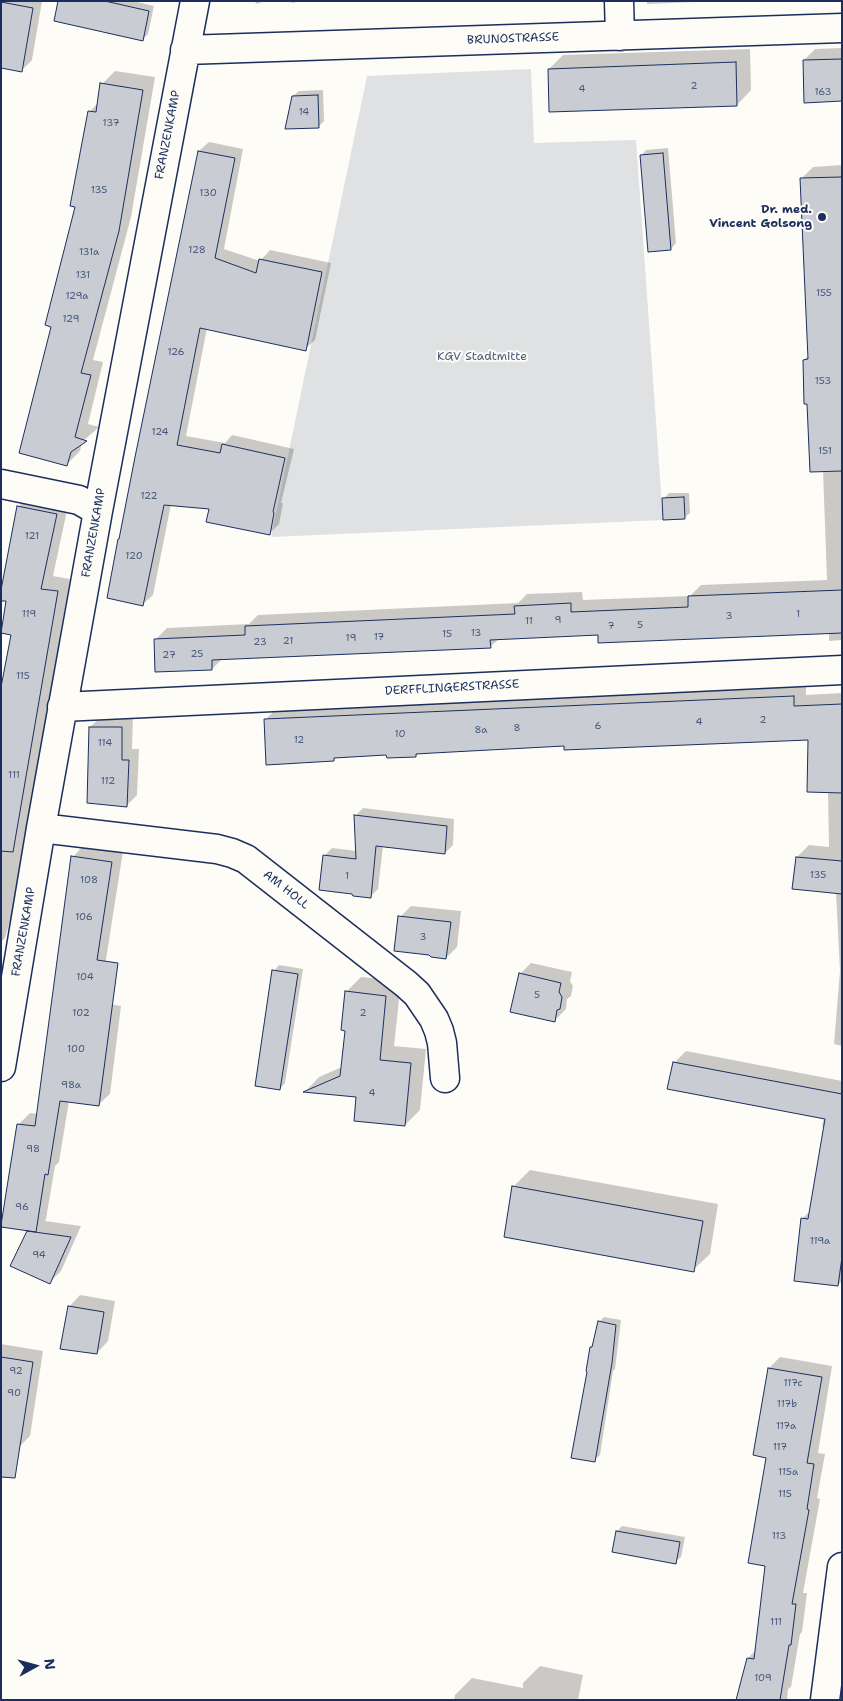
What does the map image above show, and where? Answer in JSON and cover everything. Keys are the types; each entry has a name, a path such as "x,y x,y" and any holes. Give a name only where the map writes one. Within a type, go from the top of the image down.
{"street":[{"name":"FRANZENKAMP","path":"1,1067 62,707 195,1"},
{"path":"619,1 620,36"},
{"name":"BRUNOSTRASSE","path":"185,50 842,28"},
{"path":"1,484 79,500 98,510"},
{"name":"DERFFLINGERSTRASSE","path":"62,707 842,670"},
{"name":"AM HOLL","path":"41,828 217,849 246,859 417,994 430,1012 439,1031 445,1078"},
{"path":"825,1700 842,1567"}],"green space":[{"name":"KGV Stadtmitte","path":"531,69 534,143 636,140 663,520 271,537 367,76"}],"building":[{"path":"58,1 105,1 149,11 143,41 54,21"},
{"path":"1,2 33,8 22,72 1,68"},
{"path":"842,59 842,101 804,103 803,60"},
{"path":"736,62 737,106 549,112 548,69"},
{"path":"100,83 143,90 119,231 81,373 91,375 75,437 87,441 71,452 67,466 19,453 51,327 45,325 75,207 70,206 88,111 96,112"},
{"path":"318,95 319,128 285,129 292,96"},
{"path":"198,151 235,158 215,258 256,273 259,259 322,272 306,351 200,328 177,445 220,453 222,444 285,458 270,535 206,522 209,509 164,505 143,606 107,598"},
{"path":"663,153 671,250 648,252 640,155"},
{"path":"842,177 842,471 810,472 807,404 804,404 803,360 808,359 800,178"},
{"path":"684,497 685,519 663,520 662,498"},
{"path":"17,506 57,514 41,589 58,591 13,852 1,851 1,687 11,635 1,633 6,601 1,601 1,590"},
{"path":"842,590 842,633 598,643 598,635 490,640 491,648 212,660 212,670 155,672 154,639 245,635 245,626 515,614 514,606 571,603 571,612 688,607 688,596"},
{"path":"794,696 794,706 842,704 842,793 807,792 808,740 564,750 564,746 416,754 416,757 387,758 386,755 334,758 334,761 266,765 264,719"},
{"path":"89,727 122,727 122,760 129,760 127,807 87,803"},
{"path":"354,815 447,826 445,854 376,846 371,898 319,890 323,855 356,859"},
{"path":"71,856 112,862 97,960 118,963 99,1106 60,1101 48,1175 45,1174 36,1232 1,1227 1,1225 17,1124 35,1126"},
{"path":"796,857 842,861 842,894 792,889"},
{"path":"398,916 451,922 446,959 394,951"},
{"path":"272,970 298,974 280,1090 255,1086"},
{"path":"519,973 561,983 559,992 562,997 555,1022 510,1012"},
{"path":"345,991 386,996 380,1060 411,1063 405,1126 354,1121 356,1097 303,1092 340,1076 345,1031 341,1030"},
{"path":"673,1062 842,1094 842,1257 838,1286 794,1281 801,1218 808,1219 825,1119 667,1089"},
{"path":"512,1186 703,1221 694,1272 504,1237"},
{"path":"27,1231 71,1237 50,1284 10,1266"},
{"path":"68,1306 104,1312 97,1354 60,1349"},
{"path":"598,1321 616,1325 612,1363 595,1462 571,1458 590,1347 592,1347"},
{"path":"1,1357 33,1362 15,1478 1,1477"},
{"path":"768,1368 822,1377 807,1463 814,1464 807,1509 809,1510 792,1604 796,1604 791,1645 789,1645 780,1700 736,1700 747,1658 754,1659 765,1566 748,1563 766,1458 753,1455"},
{"path":"616,1531 680,1542 676,1564 612,1552"}],"place":[{"name":"Dr. med. Vincent Golsong","path":"822,217"}]}
